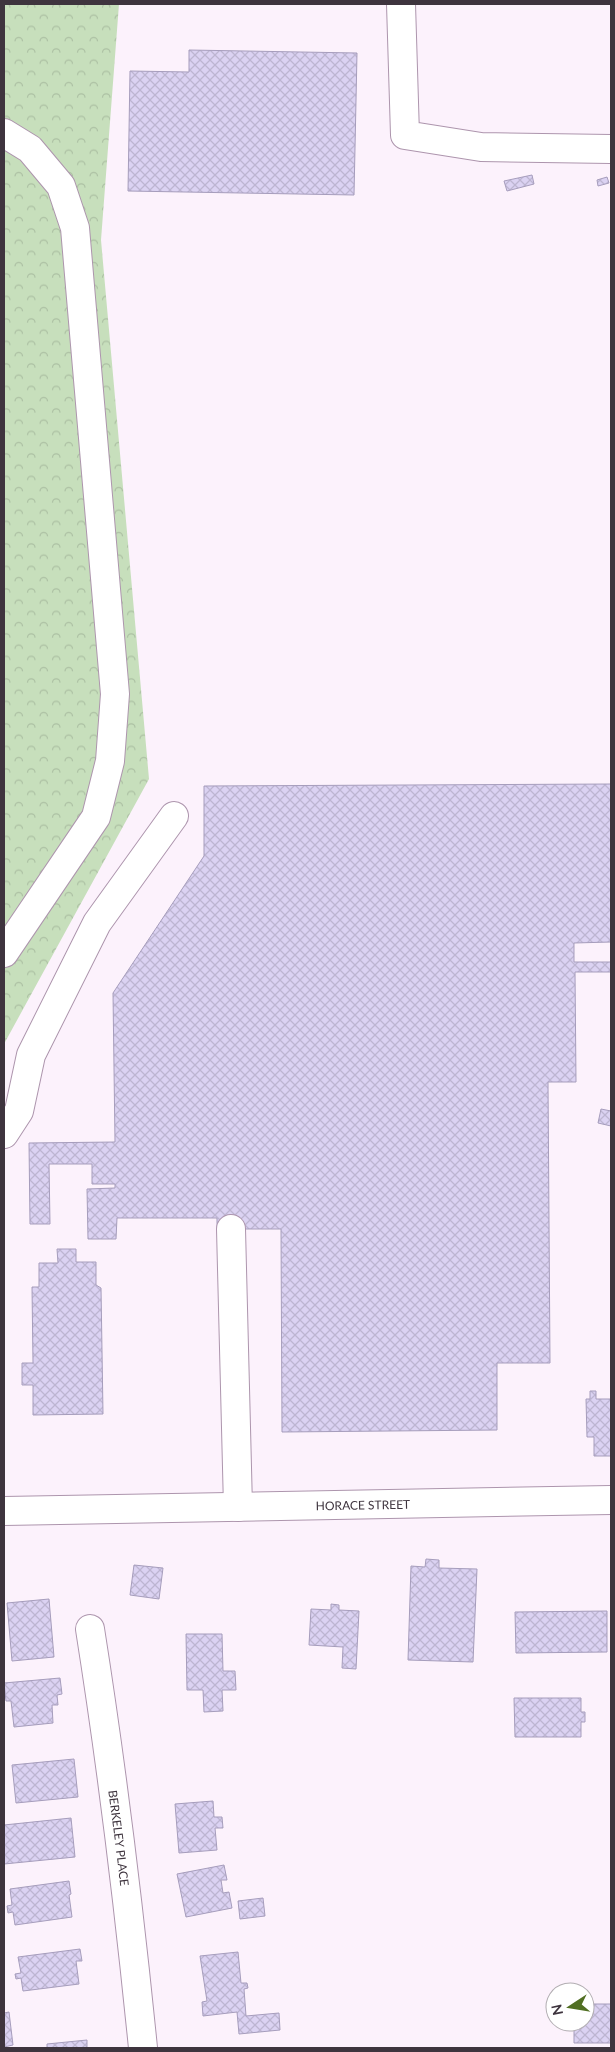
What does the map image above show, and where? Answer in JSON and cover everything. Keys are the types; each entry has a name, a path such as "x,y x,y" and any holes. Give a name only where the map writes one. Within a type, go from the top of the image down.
{"street":[{"path":"401,4 405,135 480,147 611,149"},
{"path":"4,133 30,149 61,186 75,228 115,694 110,761 96,817 4,952"},
{"path":"4,1134 19,1111 31,1055 98,923 174,816"},
{"path":"231,1229 238,1507"},
{"name":"HORACE STREET","path":"4,1511 611,1500"},
{"name":"BERKELEY PLACE","path":"90,1629 108,1744 125,1876 143,2048"}],"green space":[{"path":"4,4 119,4 101,240 149,779 4,1044"}],"building":[{"path":"189,50 357,53 354,195 128,191 130,71 189,72"},
{"path":"532,175 534,184 507,191 504,181"},
{"path":"607,177 609,183 598,186 597,180"},
{"path":"611,784 611,942 574,943 574,962 611,962 611,972 575,972 576,1082 548,1082 550,1363 497,1363 497,1430 282,1432 281,1229 217,1229 217,1218 117,1218 116,1239 88,1239 87,1189 115,1188 115,1184 92,1184 92,1164 49,1164 50,1224 30,1224 29,1143 115,1142 113,993 204,856 204,786"},
{"path":"601,1109 611,1111 611,1126 598,1123"},
{"path":"57,1249 76,1249 76,1262 96,1262 96,1285 101,1288 103,1414 33,1415 33,1385 22,1385 22,1363 33,1363 32,1287 39,1287 39,1263 58,1263"},
{"path":"590,1391 596,1391 596,1399 611,1399 611,1456 594,1456 594,1437 587,1437 586,1399 590,1399"},
{"path":"426,1559 439,1560 439,1568 477,1569 473,1662 408,1660 411,1566 425,1567"},
{"path":"134,1565 163,1568 159,1599 130,1595"},
{"path":"49,1599 54,1657 12,1661 7,1603"},
{"path":"331,1604 339,1605 339,1610 359,1611 356,1669 342,1668 343,1647 309,1645 311,1609 331,1610"},
{"path":"607,1611 607,1652 516,1653 515,1612"},
{"path":"186,1634 222,1634 223,1671 235,1671 236,1690 222,1690 223,1711 204,1712 203,1690 187,1690"},
{"path":"60,1678 62,1694 57,1695 58,1705 52,1705 53,1723 14,1727 11,1701 6,1701 4,1683"},
{"path":"514,1698 581,1698 581,1712 585,1712 585,1722 581,1722 581,1737 515,1737"},
{"path":"74,1759 78,1797 16,1803 12,1765"},
{"path":"213,1801 214,1817 222,1817 223,1828 215,1828 217,1850 179,1853 175,1804"},
{"path":"71,1818 75,1857 4,1864 4,1825"},
{"path":"224,1865 227,1880 221,1880 223,1893 229,1892 232,1908 186,1917 177,1874"},
{"path":"69,1881 72,1917 15,1925 13,1912 8,1913 7,1906 12,1905 10,1889"},
{"path":"263,1898 265,1916 240,1919 238,1901"},
{"path":"80,1949 82,1961 76,1961 79,1984 23,1991 21,1978 16,1979 15,1974 21,1973 18,1957"},
{"path":"238,1952 241,1983 247,1983 248,1988 244,1989 246,2016 279,2013 280,2030 239,2034 237,2012 203,2016 202,2002 207,2001 200,1956"},
{"path":"595,2004 611,2004 611,2043 574,2043 574,2032 595,2032"},
{"path":"9,2012 13,2045 4,2047 4,2013"},
{"path":"87,2040 87,2048 47,2048 47,2044"}]}
